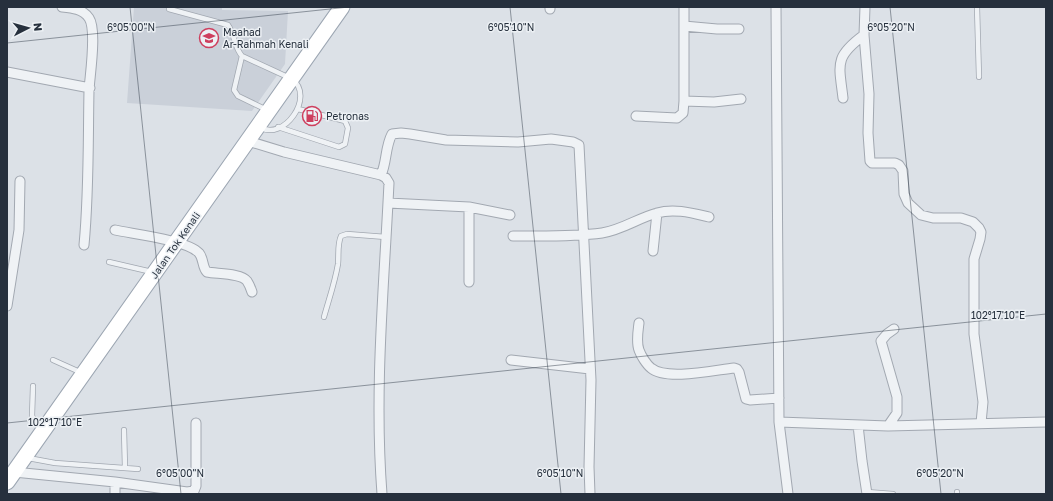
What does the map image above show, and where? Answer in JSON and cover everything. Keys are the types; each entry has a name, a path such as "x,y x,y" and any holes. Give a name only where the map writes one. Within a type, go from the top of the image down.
{"main road":[{"name":"Jalan Tok Kenali","path":"11,477 342,7"}],"street":[{"path":"62,7 78,10 90,18 92,29 87,212 84,245"},
{"path":"636,116 677,118 682,113 684,101 684,7"},
{"path":"776,7 779,422 788,494"},
{"path":"865,7 864,35 869,94 868,133 870,161 872,163 899,164 903,171 904,194 908,203 922,215 933,218 961,218 973,222 977,225 981,232 974,259 973,286 974,334 982,402 981,423"},
{"path":"684,26 739,29"},
{"path":"843,98 840,72 841,60 845,51 851,44 864,35"},
{"path":"7,72 90,88"},
{"path":"684,101 714,102 740,99"},
{"path":"381,175 386,161 388,141 392,134 410,134 446,140 518,142 551,139 573,142 579,145 590,369 590,494"},
{"path":"248,141 284,152 381,175 389,183 381,316 378,402 382,494"},
{"path":"7,306 11,255 19,230 20,181"},
{"path":"388,203 469,208 510,215"},
{"path":"469,208 469,282"},
{"path":"513,236 583,235 612,231 657,213 669,211 709,216"},
{"path":"653,251 657,213"},
{"path":"115,230 177,242 198,252 202,257 204,269 208,272 237,275 244,278 248,281 252,292"},
{"path":"639,323 639,350 652,369 664,374 685,374 734,368 739,372 746,399 779,398"},
{"path":"888,426 897,413 897,397 881,341 894,329"},
{"path":"511,360 590,369"},
{"path":"779,422 888,426 1046,422"},
{"path":"11,477 115,482 187,492 194,491 196,486 196,423"},
{"path":"858,425 867,493"},
{"path":"114,494 115,482"}],"lane":[{"path":"977,7 979,77"},
{"path":"169,9 228,25 232,32 237,51 242,56 296,82 300,98 298,109 292,118 284,125 278,127 268,129 259,126"},
{"path":"242,56 234,90 238,96 269,111"},
{"path":"278,127 339,147 345,144 348,128 345,121 298,109"},
{"path":"324,317 335,279 341,236 354,234 386,237"},
{"path":"109,262 141,268 155,273"},
{"path":"53,360 84,373"},
{"path":"33,386 32,416 34,422 43,432"},
{"path":"124,430 125,468"},
{"path":"24,458 55,463 138,469"},
{"path":"867,493 893,494"}],"shaded area":[{"name":"Maahad Ar-Rahmah Kenali","path":"134,7 222,7 222,10 288,11 285,64 252,111 127,103"}],"place":[{"name":"Maahad Ar-Rahmah Kenali","path":"209,38"},
{"name":"Petronas","path":"312,116"}]}
